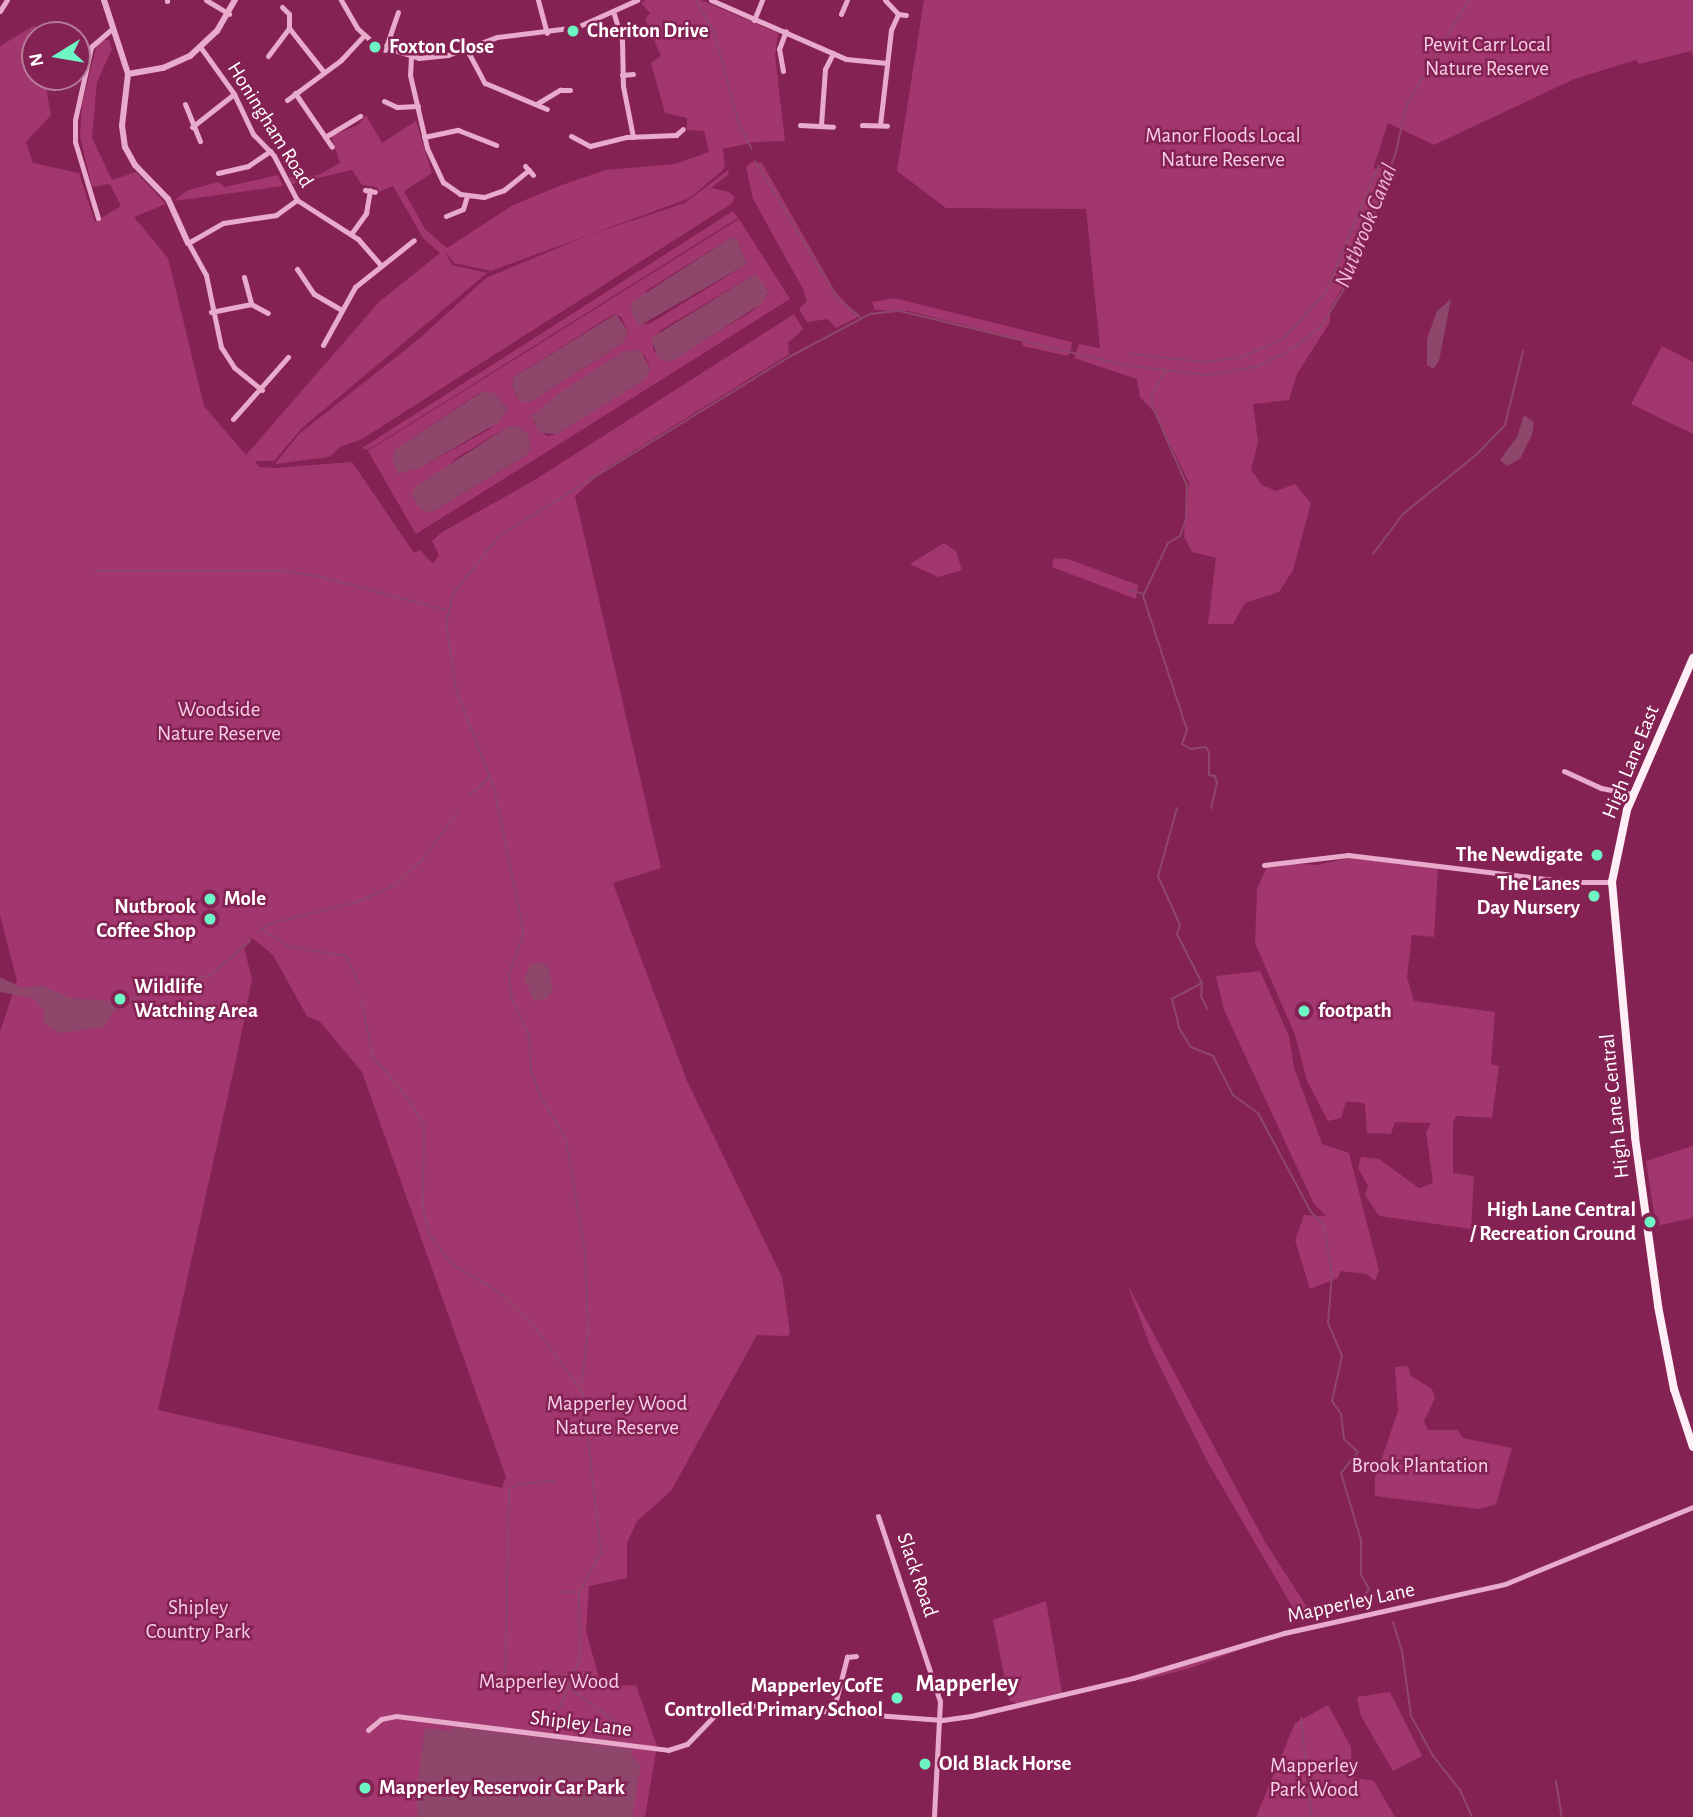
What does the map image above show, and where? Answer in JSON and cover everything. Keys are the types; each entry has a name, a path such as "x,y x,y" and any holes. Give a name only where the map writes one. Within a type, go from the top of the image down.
{"main road":[{"name":"High Lane East","path":"1612,882 1615,851 1633,794 1693,658"},
{"name":"High Lane Central","path":"1612,882 1637,1150 1656,1294 1674,1389 1693,1447"}],"street":[{"path":"3,12 7,0"},
{"path":"104,0 128,74 122,126 127,152 168,199 206,275 211,312 225,354 262,390"},
{"path":"206,0 229,14"},
{"path":"128,74 171,66 201,48 229,14 235,0"},
{"path":"341,0 364,35 385,50 411,57 436,57 497,37 547,33 577,27 637,0"},
{"path":"538,0 547,33"},
{"path":"712,0 846,60 887,63"},
{"path":"754,20 762,0"},
{"path":"841,14 845,0"},
{"path":"885,0 898,14 906,15"},
{"path":"268,55 289,28 289,15 282,7"},
{"path":"613,11 622,40 622,75 633,137"},
{"path":"385,50 398,12"},
{"path":"880,125 887,63 898,14"},
{"path":"289,28 323,71"},
{"path":"98,218 75,142 75,120 91,47 112,30"},
{"path":"783,71 779,49 786,31"},
{"path":"287,100 364,35"},
{"name":"Honingham Road","path":"201,48 234,94 249,127 270,150 297,200 351,234 381,265"},
{"path":"466,48 485,83 547,109"},
{"path":"821,125 825,69 834,53"},
{"path":"411,57 410,75 424,137 440,178 467,196 496,194 529,170"},
{"path":"622,75 633,74"},
{"path":"538,103 560,90 570,89"},
{"path":"295,93 332,148"},
{"path":"192,127 234,94"},
{"path":"384,101 397,107 418,106"},
{"path":"185,104 192,127 200,141"},
{"path":"325,137 360,116"},
{"path":"800,125 833,127"},
{"path":"862,125 887,126"},
{"path":"571,136 587,149 633,137 676,135 683,129"},
{"path":"424,137 458,130 496,145"},
{"path":"477,146 480,139"},
{"path":"218,173 248,166 270,150"},
{"path":"351,234 366,214 370,191"},
{"path":"446,216 463,209 467,196"},
{"path":"188,243 222,223 276,215 297,200"},
{"path":"323,345 355,286 381,265 407,250 414,240"},
{"path":"297,268 314,294 342,310"},
{"path":"244,277 251,304"},
{"path":"211,312 251,304 268,313"},
{"path":"330,335 337,340"},
{"path":"233,419 244,411 288,357"},
{"path":"277,372 283,376"},
{"path":"239,405 244,411"},
{"path":"1564,771 1601,788 1633,794"},
{"path":"1264,865 1348,855 1570,882 1612,882"},
{"name":"Mapperley Lane","path":"942,1720 1009,1709 1284,1633 1505,1584 1693,1507"},
{"name":"Slack Road","path":"878,1516 924,1644 942,1720 934,1817"},
{"path":"834,1709 847,1657 856,1656"},
{"name":"Shipley Lane","path":"368,1730 381,1719 396,1716 668,1749 687,1744 728,1708 759,1704 864,1711 942,1720"}],"green space":[{"path":"646,0 701,0 778,33 775,56 785,141 754,142 723,149 725,168 690,198 491,271 454,263 444,250 452,265 487,273 302,428 274,461 255,461 259,467 274,468 352,462 414,553 420,550 433,564 439,555 432,541 442,532 533,481 794,314 803,329 788,343 789,354 605,469 575,496 661,868 613,883 687,1081 782,1277 790,1332 788,1336 757,1335 671,1491 637,1521 627,1543 627,1578 589,1586 586,1631 599,1678 611,1686 636,1685 657,1746 645,1817 0,1817 0,1032 17,981 0,915 0,46 21,33 21,91 47,91 51,115 26,142 33,163 79,173 95,222 121,206 110,184 92,187 80,137 82,103 85,91 91,91 91,68 96,48 101,40 109,40 112,49 97,82 92,138 112,180 136,172 166,204 134,217 168,258 204,406 246,455 379,302 440,253 423,238 393,186 379,192 377,187 362,185 352,170 292,184 289,177 318,175 340,163 331,136 358,125 366,115 382,143 416,121 432,173 404,191 425,229 447,248 513,205 562,185 606,170 675,164 709,152 704,131 687,130 687,118 665,113 651,63 661,56 645,19 650,13 641,3","holes":["252,938 273,955 307,1016 320,1022 362,1072 506,1477 502,1488 158,1410 239,1046 252,979 244,948"]},
{"name":"Manor Floods Local Nature Reserve","path":"924,0 1693,0 1693,56 1691,51 1639,64 1636,60 1574,79 1434,145 1388,123 1373,169 1391,165 1355,266 1330,309 1330,322 1297,374 1289,400 1253,404 1258,442 1251,470 1262,485 1276,491 1295,484 1311,503 1293,570 1279,592 1245,603 1233,624 1208,624 1216,558 1192,552 1184,537 1189,483 1156,414 1140,397 1137,379 1074,358 1079,344 1100,348 1086,209 946,208 897,171"},
{"path":"752,162 762,163 835,291 858,317 836,328 828,319 807,322 799,309 807,301 804,291 753,199 746,167"},
{"path":"728,170 729,174 711,188 729,192 735,197 731,204 362,439 340,447 329,457 275,464 299,434 420,338 486,278 589,235 685,203"},
{"path":"278,175 283,186 174,201 188,190 219,182 225,187"},
{"path":"733,211 738,218 368,450 362,448"},
{"path":"739,219 790,299 416,534 368,451","holes":["730,238 737,239 747,264 649,324 640,324 646,291","755,274 769,294 751,312 668,362 653,350 653,338 661,330","614,314 621,317 628,331 623,343 531,402 518,399 512,387 514,377","634,350 645,356 650,367 643,381 553,435 547,436 534,424 533,419 604,365","479,393 503,402 506,409 490,429 420,468 399,472 396,449","509,426 528,434 531,448 526,456 434,511 423,511 414,496 458,457"]},
{"path":"894,298 1072,342 1071,349 1068,356 1023,346 1022,340 909,311 875,310 872,302"},
{"path":"1662,346 1693,362 1693,434 1631,404"},
{"path":"944,543 956,551 962,570 938,577 910,564"},
{"path":"1054,558 1068,559 1138,585 1136,599 1052,567"},
{"path":"1348,858 1438,868 1434,937 1412,935 1407,977 1414,1001 1495,1012 1491,1064 1499,1066 1492,1118 1456,1116 1453,1122 1453,1173 1474,1176 1471,1229 1379,1216 1365,1195 1368,1186 1358,1168 1361,1157 1379,1159 1419,1188 1433,1183 1426,1132 1431,1123 1395,1122 1391,1134 1367,1133 1365,1104 1358,1102 1346,1102 1341,1118 1328,1121 1307,1081 1295,1035 1255,943 1257,889 1267,867 1273,862 1318,865"},
{"path":"1260,971 1289,1036 1294,1067 1322,1144 1349,1153 1379,1271 1375,1281 1367,1274 1340,1271 1338,1278 1310,1289 1295,1240 1304,1215 1326,1216 1314,1204 1224,1010 1216,976"},
{"path":"1693,1146 1693,1218 1656,1226 1646,1161"},
{"path":"1127,1284 1265,1542 1314,1618 1309,1621 1300,1620 1206,1459 1151,1348"},
{"name":"Brook Plantation","path":"1408,1366 1411,1376 1432,1389 1435,1398 1424,1421 1428,1430 1458,1430 1463,1438 1512,1448 1496,1504 1479,1509 1375,1496 1375,1478 1398,1411 1395,1367"},
{"path":"1046,1601 1062,1693 1018,1704 1009,1700 993,1620"},
{"path":"1255,1644 1194,1667 1140,1681 1143,1678"},
{"path":"1390,1692 1422,1756 1393,1771 1361,1716 1357,1697"},
{"name":"Mapperley Park Wood","path":"1328,1705 1351,1747 1352,1777 1374,1781 1395,1817 1256,1817 1295,1723"}],"shaded area":[{"path":"730,238 737,239 747,264 639,326 631,312 632,302"},
{"path":"755,274 769,292 762,303 678,358 668,362 658,358 651,338"},
{"path":"1451,299 1439,361 1433,369 1427,365 1427,339 1437,311"},
{"path":"616,314 628,331 623,343 531,402 520,402 512,387 514,377"},
{"path":"640,350 651,370 643,381 557,434 539,433 530,413 535,414 560,392 624,351"},
{"path":"483,391 495,393 508,409 499,422 420,468 398,474 392,458 396,449"},
{"path":"1524,415 1534,422 1532,435 1520,459 1507,466 1500,460 1517,437"},
{"path":"509,426 519,426 528,434 531,448 526,456 434,511 425,512 417,505 412,495 415,487"},
{"path":"537,962 548,965 553,989 548,998 534,1001 524,979 529,967"},
{"path":"0,977 22,988 41,985 70,998 115,1001 116,1009 104,1027 58,1033 44,1023 44,1011 33,998 0,992"},
{"path":"455,1727 631,1749 631,1755 641,1764 632,1817 418,1817 416,1796 425,1728 449,1731"}],"waterway":[{"name":"Nutbrook Canal","path":"582,1383 588,1328 585,1252 566,1140 541,1097 531,1071 529,1036 511,996 509,974 523,935 521,919 494,788 456,689 446,624 453,594 499,536 789,357 870,314 900,311 1124,365 1206,375 1255,367 1287,352 1321,327 1351,277 1396,152 1407,104 1469,0"},
{"path":"697,2 714,32 739,124 752,149"},
{"name":"Nutbrook Canal","path":"1130,354 1204,362 1242,357 1283,339 1326,292 1381,160"},
{"path":"755,161 838,299 860,317"},
{"path":"1373,554 1403,514 1477,454 1505,425 1523,351"},
{"path":"1165,371 1152,394 1152,405 1187,486 1186,519 1180,536 1168,543 1143,596 1187,730 1182,744 1191,749 1206,747 1209,753 1209,775 1215,776 1217,783 1211,808"},
{"path":"95,571 282,571 317,576 446,610"},
{"path":"1129,590 1144,594"},
{"path":"470,795 489,777"},
{"path":"1177,808 1158,876 1180,925 1177,934 1202,983 1201,996 1207,1009"},
{"path":"258,932 269,924 354,903 394,886 422,860 458,812"},
{"path":"262,929 290,947 346,956 359,984"},
{"path":"116,1009 154,987 209,976 250,941"},
{"path":"1202,983 1172,999 1179,1028 1191,1047 1213,1056 1233,1095 1258,1113 1311,1212 1324,1225 1332,1275 1328,1323 1342,1356 1332,1401 1341,1414 1344,1439 1358,1452 1341,1473 1361,1540 1361,1575 1369,1589 1355,1609"},
{"path":"361,999 373,1057 407,1097 424,1125 423,1208 429,1234 452,1264 500,1293 532,1323 583,1393"},
{"path":"559,1709 580,1659 579,1592 601,1553 583,1393"},
{"path":"499,1690 505,1685 509,1489 519,1484 555,1481"},
{"path":"562,1592 578,1592"},
{"path":"1393,1622 1402,1651 1411,1716 1433,1756 1460,1790 1472,1817"},
{"path":"571,1689 635,1736"},
{"path":"1301,1718 1312,1817"},
{"path":"1556,1781 1562,1817"}],"place":[{"name":"Cheriton Drive","path":"573,31"},
{"name":"Foxton Close","path":"375,47"},
{"name":"The Newdigate","path":"1597,855"},
{"name":"The Lanes Day Nursery","path":"1594,896"},
{"name":"Mole","path":"210,899"},
{"name":"Nutbrook Coffee Shop","path":"210,919"},
{"name":"Wildlife Watching Area","path":"120,999"},
{"name":"footpath","path":"1304,1011"},
{"name":"High Lane Central / Recreation Ground","path":"1650,1222"},
{"name":"Mapperley CofE Controlled Primary School","path":"897,1698"},
{"name":"Old Black Horse","path":"925,1764"},
{"name":"Mapperley Reservoir Car Park","path":"365,1788"}],"district":[{"name":"Mapperley","path":"967,1685"}],"park label":[{"name":"Pewit Carr Local Nature Reserve","path":"1487,57"},
{"name":"Woodside Nature Reserve","path":"219,722"},
{"name":"Mapperley Wood Nature Reserve","path":"617,1416"},
{"name":"Shipley Country Park","path":"198,1620"},
{"name":"Mapperley Wood","path":"549,1682"}]}
